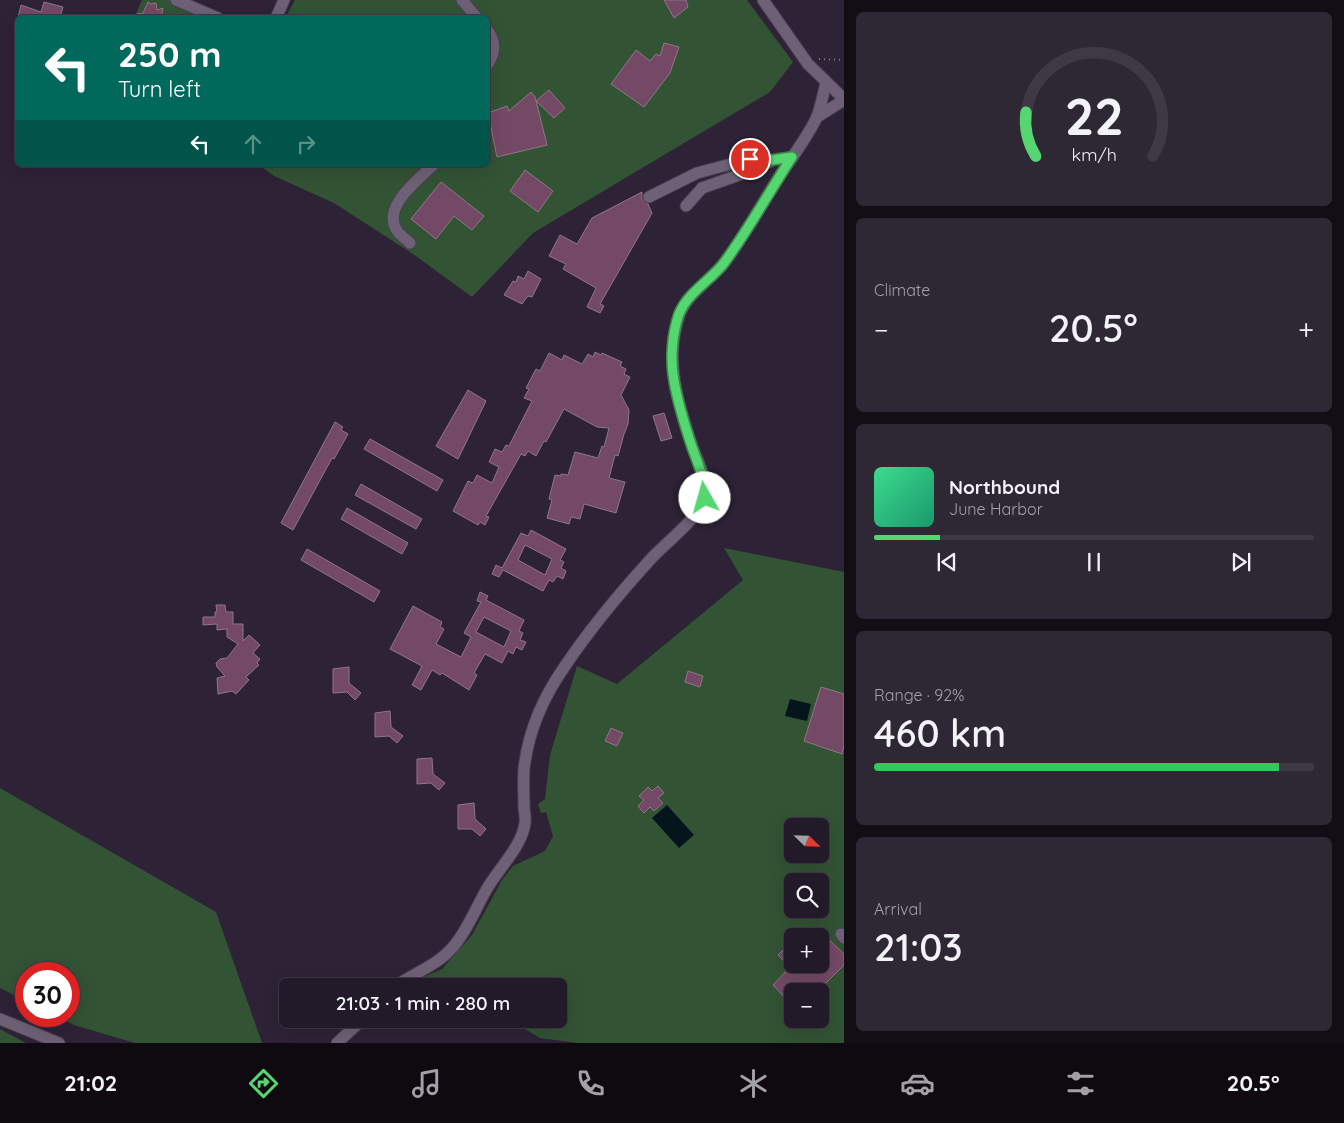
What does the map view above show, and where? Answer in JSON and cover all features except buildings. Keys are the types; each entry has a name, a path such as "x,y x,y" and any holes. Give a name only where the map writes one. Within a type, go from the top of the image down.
{"street":[{"path":"176,0 211,15"},
{"path":"277,15 284,0"},
{"path":"462,0 474,15"},
{"path":"763,0 804,59 844,100 817,117"},
{"path":"490,33 494,47 490,60"},
{"path":"410,978 440,960 453,948 463,934 492,880 517,844 526,820 524,770 529,740 546,696 562,669 585,637 660,548 698,511 705,498 702,472 692,446 674,382 672,363 675,333 680,313 687,301 722,265 792,157 817,117 826,83"},
{"path":"649,197 697,173 750,159 772,160 792,157"},
{"path":"686,206 702,188 753,170 772,160"},
{"path":"410,243 398,232 394,223 395,207 431,167"},
{"path":"697,173 702,188"},
{"path":"0,1019 59,1043"},
{"path":"337,1043 353,1028"}],"path":[{"path":"804,59 844,60"}],"green space":[{"path":"142,0 172,0 204,15 135,15"},
{"path":"295,0 747,0 793,62 770,92 533,233 472,297 413,254 334,203 274,176 262,167 490,167 490,15 287,15"},
{"path":"724,548 844,572 844,1043 578,1043 540,1038 523,1028 567,1028 567,978 421,978 442,969 472,935 502,880 513,866 545,851 553,836 546,812 541,813 538,804 545,799 550,755 577,666 617,684 743,580"},
{"path":"0,788 216,912 262,1043 135,1043 80,1027 80,962 15,962 15,996 0,988"},
{"path":"0,1029 26,1043 0,1043"}],"shaded area":[{"path":"790,699 811,704 807,721 785,716"},
{"path":"667,805 694,835 679,848 652,818"}],"route":[{"path":"705,498 702,472 692,446 674,382 672,363 675,333 680,313 687,301 711,278 732,252 792,157 772,160 750,159"}]}
